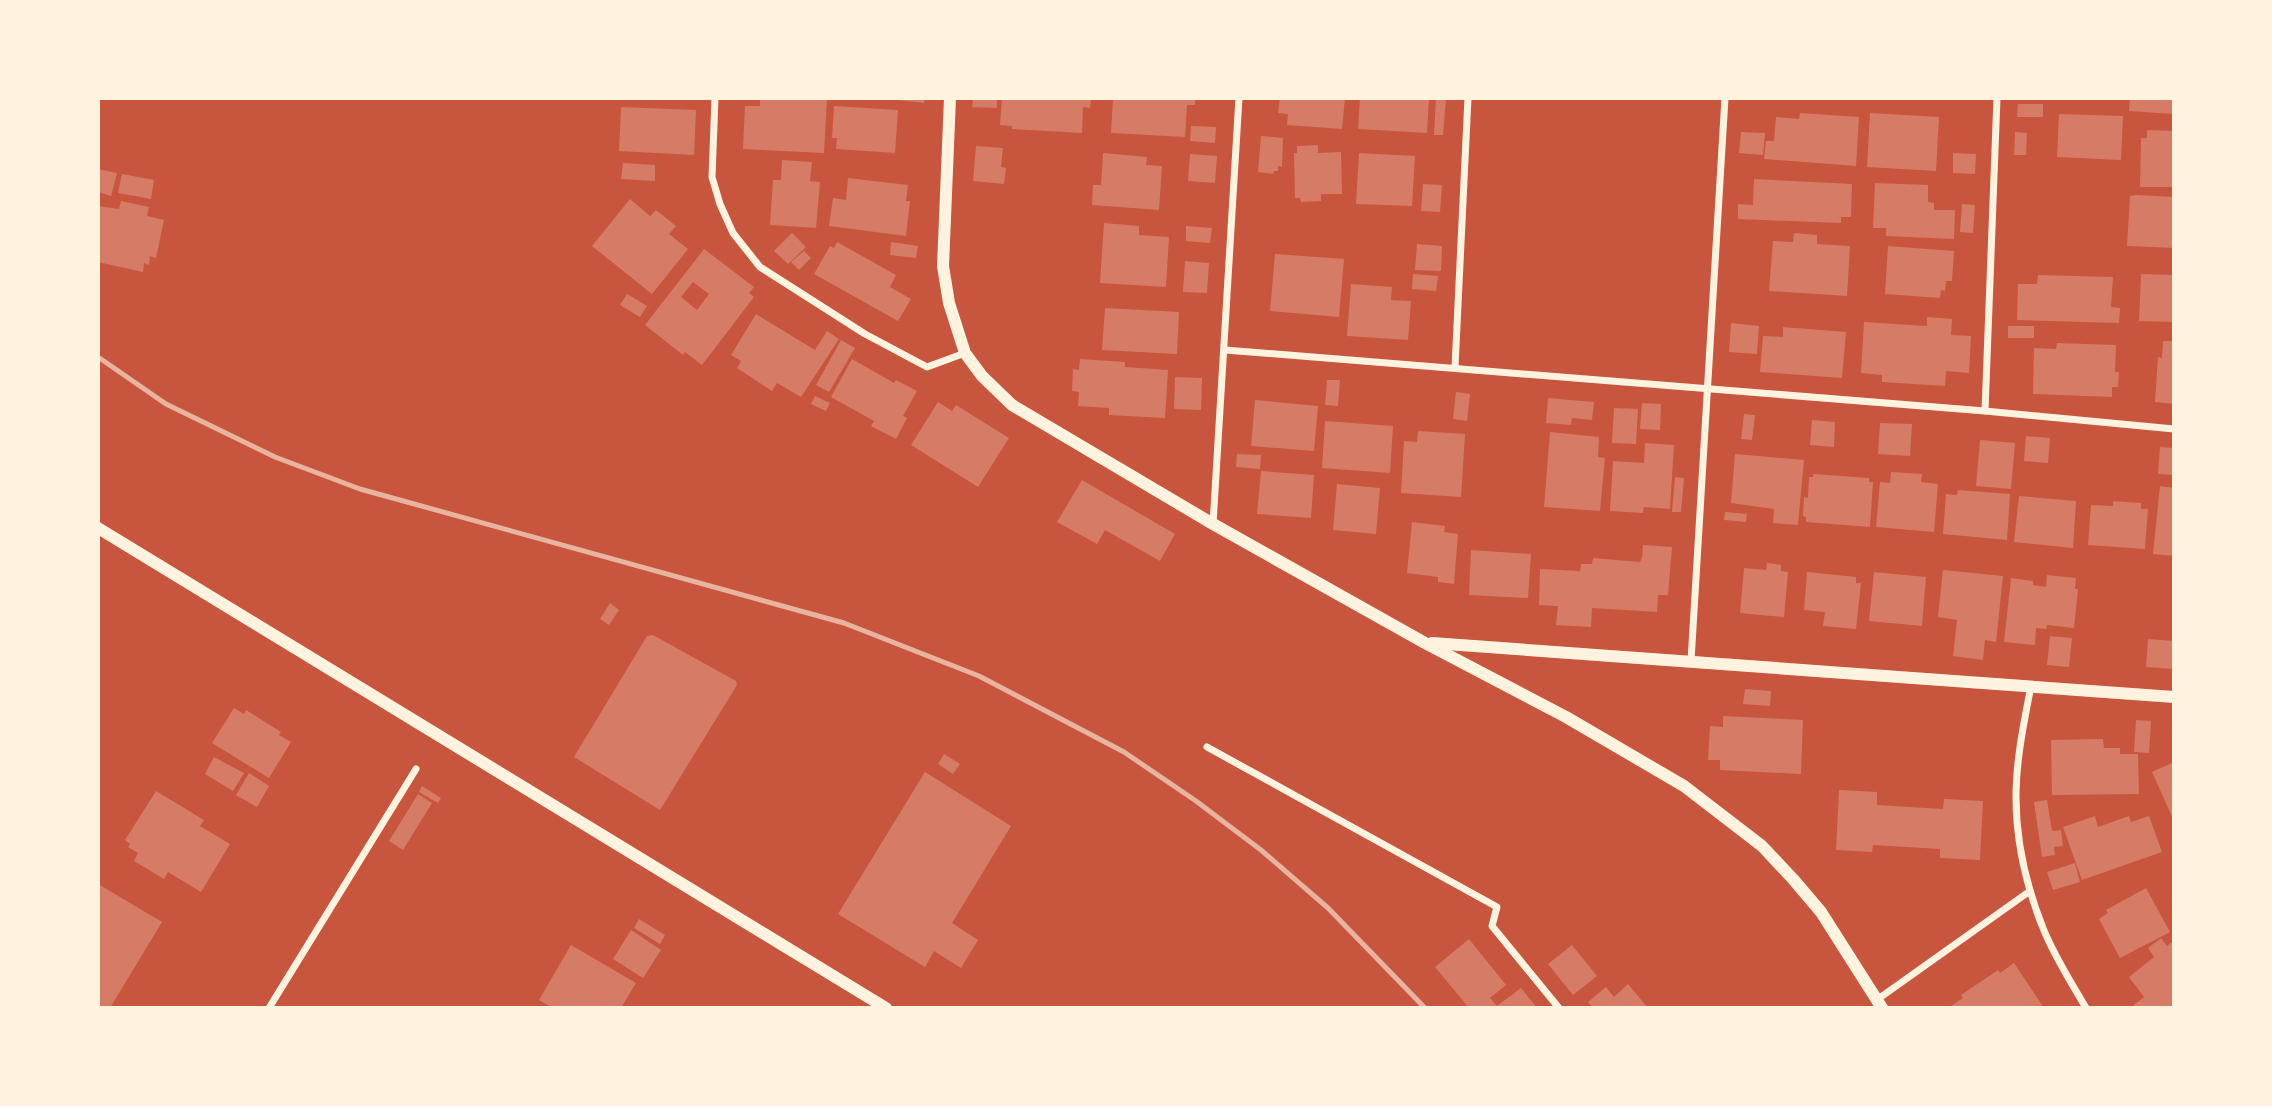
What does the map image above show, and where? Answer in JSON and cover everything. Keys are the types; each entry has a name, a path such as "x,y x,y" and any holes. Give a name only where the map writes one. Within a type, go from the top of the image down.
{"street":[{"path":"715,98 712,177 733,233 760,267 865,334 927,367 965,353"},
{"path":"950,98 943,266 949,303 965,353 982,376 1012,405 1213,524 1425,643 1566,717 1684,786 1762,846 1821,912 1880,1004 2030,891"},
{"path":"1213,524 1239,98"},
{"path":"1455,367 1468,98"},
{"path":"1691,661 1725,98"},
{"path":"1985,411 1997,98"},
{"path":"1225,350 1985,411 2174,429"},
{"path":"98,527 886,1008"},
{"path":"1425,643 2174,697"},
{"path":"2031,685 2021,740 2016,798 2022,858 2043,930 2086,1008"},
{"path":"1207,747 1497,907 1492,926 1559,1008"},
{"path":"269,1008 416,769"}],"building":[{"path":"760,98 827,98 824,153 743,149 745,106 760,106"},
{"path":"898,98 925,98 924,103"},
{"path":"973,98 997,98 997,108 972,107"},
{"path":"1002,98 1091,98 1090,108 1083,107 1082,133 1012,129 1012,126 1000,125"},
{"path":"1113,98 1195,98 1195,105 1187,105 1185,137 1111,133"},
{"path":"1280,98 1345,98 1342,129 1287,125 1288,114 1278,113"},
{"path":"1360,98 1429,98 1427,133 1358,129"},
{"path":"1436,98 1446,98 1443,135 1434,135"},
{"path":"2130,98 2174,98 2174,114 2129,111"},
{"path":"2018,104 2043,104 2043,117 2017,117"},
{"path":"834,106 898,110 895,153 836,149 837,138 832,138"},
{"path":"621,107 696,110 694,155 619,151"},
{"path":"1800,113 1859,117 1856,166 1764,159 1766,141 1774,141 1776,117 1799,119"},
{"path":"1870,113 1939,117 1936,171 1867,167"},
{"path":"2059,114 2123,116 2121,160 2057,157"},
{"path":"1191,126 1216,127 1215,143 1190,141"},
{"path":"2147,130 2174,131 2174,187 2140,187 2141,138 2147,138"},
{"path":"1741,132 1765,133 1763,155 1739,153"},
{"path":"2015,132 2027,133 2026,155 2014,155"},
{"path":"1261,136 1283,138 1282,167 1278,166 1278,171 1273,174 1258,172"},
{"path":"1318,145 1318,153 1341,152 1342,194 1321,194 1321,201 1301,202 1300,198 1295,198 1294,153 1297,153 1297,146"},
{"path":"976,146 1003,148 1001,167 1006,168 1004,184 973,181"},
{"path":"1103,153 1147,157 1146,165 1162,166 1159,210 1092,205 1093,185 1101,185"},
{"path":"1359,153 1415,156 1412,206 1356,204"},
{"path":"1953,153 1976,154 1975,174 1953,173"},
{"path":"1190,154 1217,156 1215,183 1188,181"},
{"path":"782,160 812,162 810,181 820,182 816,228 770,225 773,180 781,180"},
{"path":"623,163 655,165 655,181 621,179"},
{"path":"98,169 117,173 111,196 98,192"},
{"path":"122,174 154,180 151,199 118,193"},
{"path":"848,178 908,185 906,201 910,201 906,236 829,226 833,198 846,200"},
{"path":"1754,179 1852,184 1851,217 1841,217 1841,223 1738,219 1738,204 1753,205"},
{"path":"1875,183 1928,185 1928,202 1934,203 1934,210 1955,210 1954,239 1886,236 1886,228 1873,228"},
{"path":"1423,184 1442,185 1440,212 1421,211"},
{"path":"2130,196 2174,197 2174,248 2127,246"},
{"path":"630,199 650,216 656,210 676,226 669,234 688,249 652,294 592,246"},
{"path":"121,201 149,207 147,216 164,220 156,258 150,256 149,265 144,263 143,272 98,262 98,206 119,209"},
{"path":"1962,204 1975,205 1973,233 1960,232"},
{"path":"1104,223 1139,226 1139,235 1169,237 1166,287 1100,283"},
{"path":"1186,226 1212,228 1210,243 1186,241"},
{"path":"792,233 806,247 788,264 774,251"},
{"path":"1794,233 1817,235 1817,244 1850,246 1847,296 1769,291 1773,241 1793,242"},
{"path":"837,242 896,275 890,287 911,299 898,321 814,274 830,246 834,248"},
{"path":"891,242 918,246 916,258 890,255"},
{"path":"1417,244 1442,246 1441,271 1415,270"},
{"path":"1888,246 1954,251 1952,281 1946,281 1945,291 1941,290 1940,298 1885,294"},
{"path":"704,249 754,287 749,293 754,297 702,365 685,352 683,355 645,325","holes":["693,282 709,294 697,310 681,297"]},
{"path":"804,251 811,258 799,270 791,262"},
{"path":"1275,254 1344,259 1339,317 1270,311"},
{"path":"1185,261 1209,263 1207,293 1183,292"},
{"path":"1413,274 1438,276 1436,291 1412,289"},
{"path":"2141,274 2174,275 2174,322 2139,321"},
{"path":"2038,275 2113,277 2111,307 2120,308 2119,323 2017,320 2018,284 2037,284"},
{"path":"1351,284 1392,287 1391,300 1411,301 1408,340 1347,336"},
{"path":"627,294 647,306 640,317 620,305"},
{"path":"1105,308 1179,312 1177,354 1102,350"},
{"path":"756,314 815,350 827,331 839,339 801,397 777,383 772,391 737,368 741,361 731,355"},
{"path":"1927,317 1952,319 1951,335 1971,336 1969,373 1946,371 1945,386 1882,382 1882,375 1861,373 1864,322 1927,326"},
{"path":"1731,323 1759,326 1757,354 1729,352"},
{"path":"2008,326 2034,326 2034,338 2008,338"},
{"path":"1783,327 1846,332 1842,378 1760,372 1763,336 1783,337"},
{"path":"841,340 855,348 829,392 816,385"},
{"path":"2163,341 2174,341 2174,404 2155,402 2158,357 2162,358"},
{"path":"2057,343 2116,345 2115,372 2119,372 2118,387 2112,387 2112,397 2033,394 2034,348 2056,349"},
{"path":"852,359 894,383 896,380 917,391 903,416 907,418 896,439 871,426 874,421 831,397"},
{"path":"1080,359 1125,362 1125,367 1168,370 1165,418 1109,415 1109,408 1078,406 1079,392 1072,391 1073,369 1079,370"},
{"path":"1175,377 1202,378 1201,410 1174,409"},
{"path":"1327,380 1340,380 1338,406 1325,405"},
{"path":"1456,392 1470,394 1467,421 1453,419"},
{"path":"815,396 830,403 826,411 811,404"},
{"path":"1548,398 1594,402 1592,420 1572,418 1571,425 1546,423"},
{"path":"1255,400 1318,406 1314,451 1251,446"},
{"path":"938,402 952,411 956,405 1009,438 978,487 911,445"},
{"path":"1642,403 1661,404 1660,430 1640,429"},
{"path":"1614,408 1638,409 1636,444 1612,443"},
{"path":"1744,414 1755,415 1752,440 1741,439"},
{"path":"1812,420 1835,422 1834,447 1810,445"},
{"path":"1325,421 1393,426 1390,473 1322,468"},
{"path":"1880,423 1912,424 1910,456 1878,454"},
{"path":"1418,431 1465,434 1461,497 1401,493 1404,441 1417,442"},
{"path":"1550,432 1599,437 1598,457 1605,458 1600,511 1544,507"},
{"path":"2026,436 2050,438 2048,463 2024,461"},
{"path":"1980,440 2015,443 2011,489 1976,486"},
{"path":"1645,443 1674,445 1670,509 1644,507 1643,513 1610,511 1613,461 1644,463"},
{"path":"2160,447 2174,448 2174,475 2158,474"},
{"path":"1237,454 1261,455 1260,469 1236,467"},
{"path":"1735,454 1804,460 1798,525 1773,523 1774,509 1731,503"},
{"path":"1261,471 1314,475 1311,518 1257,514"},
{"path":"1891,472 1922,474 1921,482 1938,484 1934,532 1876,527 1880,482 1890,483"},
{"path":"1813,474 1869,478 1869,482 1873,482 1870,527 1806,522 1806,517 1803,516 1804,497 1808,498 1809,477 1813,477"},
{"path":"1675,477 1684,478 1681,512 1672,512"},
{"path":"1082,480 1175,534 1160,561 1105,530 1097,544 1057,522"},
{"path":"1337,484 1380,488 1376,534 1333,530"},
{"path":"2160,486 2174,488 2174,556 2153,554"},
{"path":"1958,490 2010,494 2007,540 1943,534 1946,494 1957,495"},
{"path":"2019,496 2076,501 2073,548 2014,542"},
{"path":"2113,501 2141,503 2141,509 2148,509 2145,549 2088,545 2091,505 2113,506"},
{"path":"1725,512 1747,514 1746,522 1724,520"},
{"path":"1412,522 1445,526 1444,532 1458,534 1454,584 1438,582 1438,577 1407,573"},
{"path":"1643,545 1672,547 1668,595 1658,595 1657,612 1592,608 1591,627 1556,625 1558,606 1539,605 1540,569 1580,571 1581,564 1592,564 1593,558 1640,562"},
{"path":"1471,550 1531,554 1528,598 1469,595"},
{"path":"1767,563 1781,565 1781,571 1788,572 1784,617 1740,613 1744,568 1766,570"},
{"path":"1943,570 2003,576 1996,642 1985,640 1983,660 1953,656 1957,620 1938,617"},
{"path":"1807,572 1856,577 1856,583 1861,583 1856,629 1823,626 1825,612 1804,610"},
{"path":"1874,572 1926,577 1922,626 1869,621"},
{"path":"2047,575 2076,578 2075,589 2078,589 2074,628 2047,625 2046,629 2036,628 2035,645 2004,642 2011,578 2033,581 2033,585 2046,587"},
{"path":"610,603 619,610 609,625 600,619"},
{"path":"653,635 736,681 737,685 660,810 574,757 647,636"},
{"path":"2050,636 2072,638 2069,667 2047,665"},
{"path":"2148,639 2174,641 2174,669 2146,667"},
{"path":"1745,689 1771,691 1770,706 1743,704"},
{"path":"234,708 244,714 246,710 281,732 279,735 291,742 269,778 212,743"},
{"path":"1723,716 1803,720 1801,774 1720,770 1720,760 1708,760 1710,726 1723,727"},
{"path":"2136,720 2151,721 2149,753 2134,752"},
{"path":"2103,739 2104,748 2120,748 2120,754 2138,754 2139,794 2052,795 2051,740"},
{"path":"944,754 960,764 953,774 938,764"},
{"path":"214,757 244,773 233,791 205,774"},
{"path":"2174,762 2174,821 2152,772"},
{"path":"925,772 1011,826 952,923 978,940 961,968 934,951 925,967 838,914"},
{"path":"249,773 269,786 257,807 236,795"},
{"path":"422,786 441,798 438,803 419,792"},
{"path":"1839,790 1877,792 1877,805 1943,809 1944,799 1983,801 1980,860 1940,858 1940,849 1873,845 1872,852 1836,850"},
{"path":"156,791 204,820 200,826 230,844 201,892 168,872 164,879 134,861 138,853 128,847 130,844 125,840"},
{"path":"418,794 432,803 403,850 389,841"},
{"path":"2047,800 2052,831 2061,830 2063,846 2054,847 2055,855 2042,857 2034,802"},
{"path":"2095,816 2098,827 2129,816 2131,822 2149,816 2162,852 2082,880 2063,827"},
{"path":"2075,863 2080,882 2053,890 2047,872"},
{"path":"98,884 162,922 110,1008 98,1008"},
{"path":"2146,888 2170,932 2120,958 2099,919 2108,913 2106,910"},
{"path":"639,919 665,935 660,944 634,928"},
{"path":"631,930 661,950 643,978 613,959"},
{"path":"2161,938 2167,946 2174,940 2174,1008 2130,1008 2144,997 2129,977 2154,957 2148,948"},
{"path":"1469,939 1506,985 1490,998 1497,1006 1521,988 1537,1008 1469,1008 1435,967"},
{"path":"571,945 636,983 621,1008 553,1008 539,1000"},
{"path":"1572,945 1597,976 1573,995 1548,964"},
{"path":"2014,963 2044,1008 1948,1008 1963,998 1961,995 1998,970 2000,973"},
{"path":"1628,984 1648,1008 1593,1008 1588,1002 1606,987 1614,997"}],"railway":[{"path":"98,357 166,404 275,457 360,489 844,623 979,676 1124,752 1196,801 1261,850 1328,908 1425,1008"}]}
